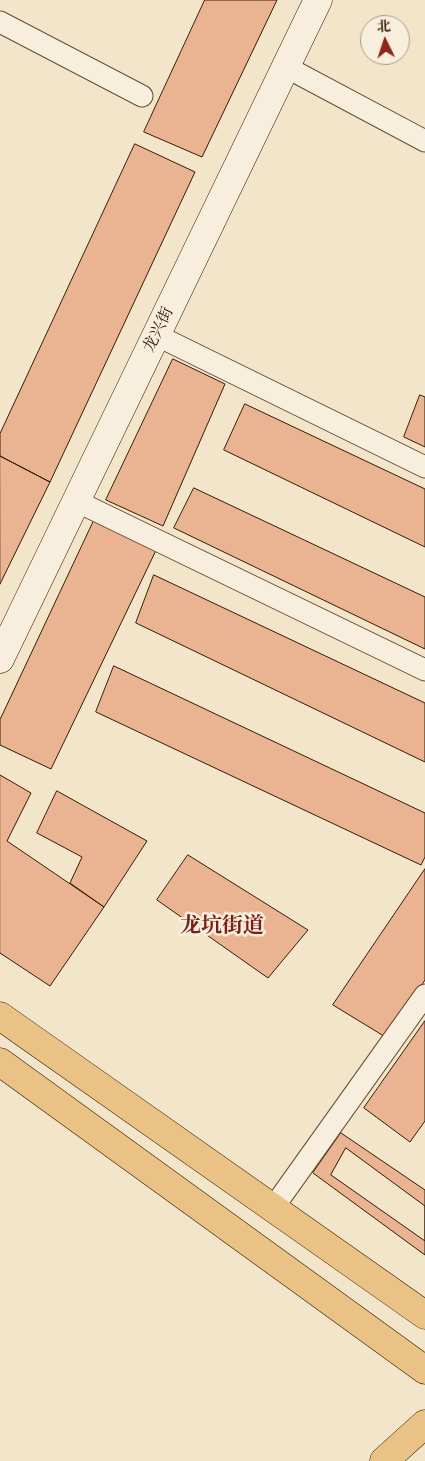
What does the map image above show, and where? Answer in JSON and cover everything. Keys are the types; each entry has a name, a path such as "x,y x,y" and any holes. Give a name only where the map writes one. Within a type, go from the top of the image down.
{"highway":[{"path":"0,1016 425,1315"},
{"path":"0,1062 425,1370"},
{"path":"384,1461 425,1424"}],"street":[{"name":"龙兴街","path":"0,659 318,0"},
{"path":"0,22 142,96"},
{"path":"286,66 425,142"},
{"path":"156,335 425,467"},
{"path":"76,501 425,670"},
{"path":"273,1208 425,995"}],"building":[{"path":"205,0 277,0 202,157 144,132"},
{"path":"135,144 195,172 50,482 0,456 0,434"},
{"path":"173,359 225,384 163,526 106,500"},
{"path":"420,395 425,397 425,447 404,437"},
{"path":"245,404 425,489 425,547 224,450"},
{"path":"0,456 50,482 0,584"},
{"path":"194,488 425,597 425,649 174,528"},
{"path":"98,512 160,542 51,769 0,745 0,720"},
{"path":"154,575 425,703 425,762 136,623"},
{"path":"114,666 425,813 425,857 421,865 96,712"},
{"path":"0,775 31,793 7,841 104,907 50,986 0,953"},
{"path":"57,791 147,841 104,907 70,883 82,857 37,833"},
{"path":"188,855 308,930 268,978 157,900"},
{"path":"425,869 425,980 387,1038 333,1005"},
{"path":"425,1021 425,1121 410,1142 364,1108"},
{"path":"341,1133 425,1190 425,1255 313,1173"},
{"path":"346,1148 425,1206 425,1241 331,1175"}],"district":[{"name":"龙坑街道","path":"222,927"}]}
